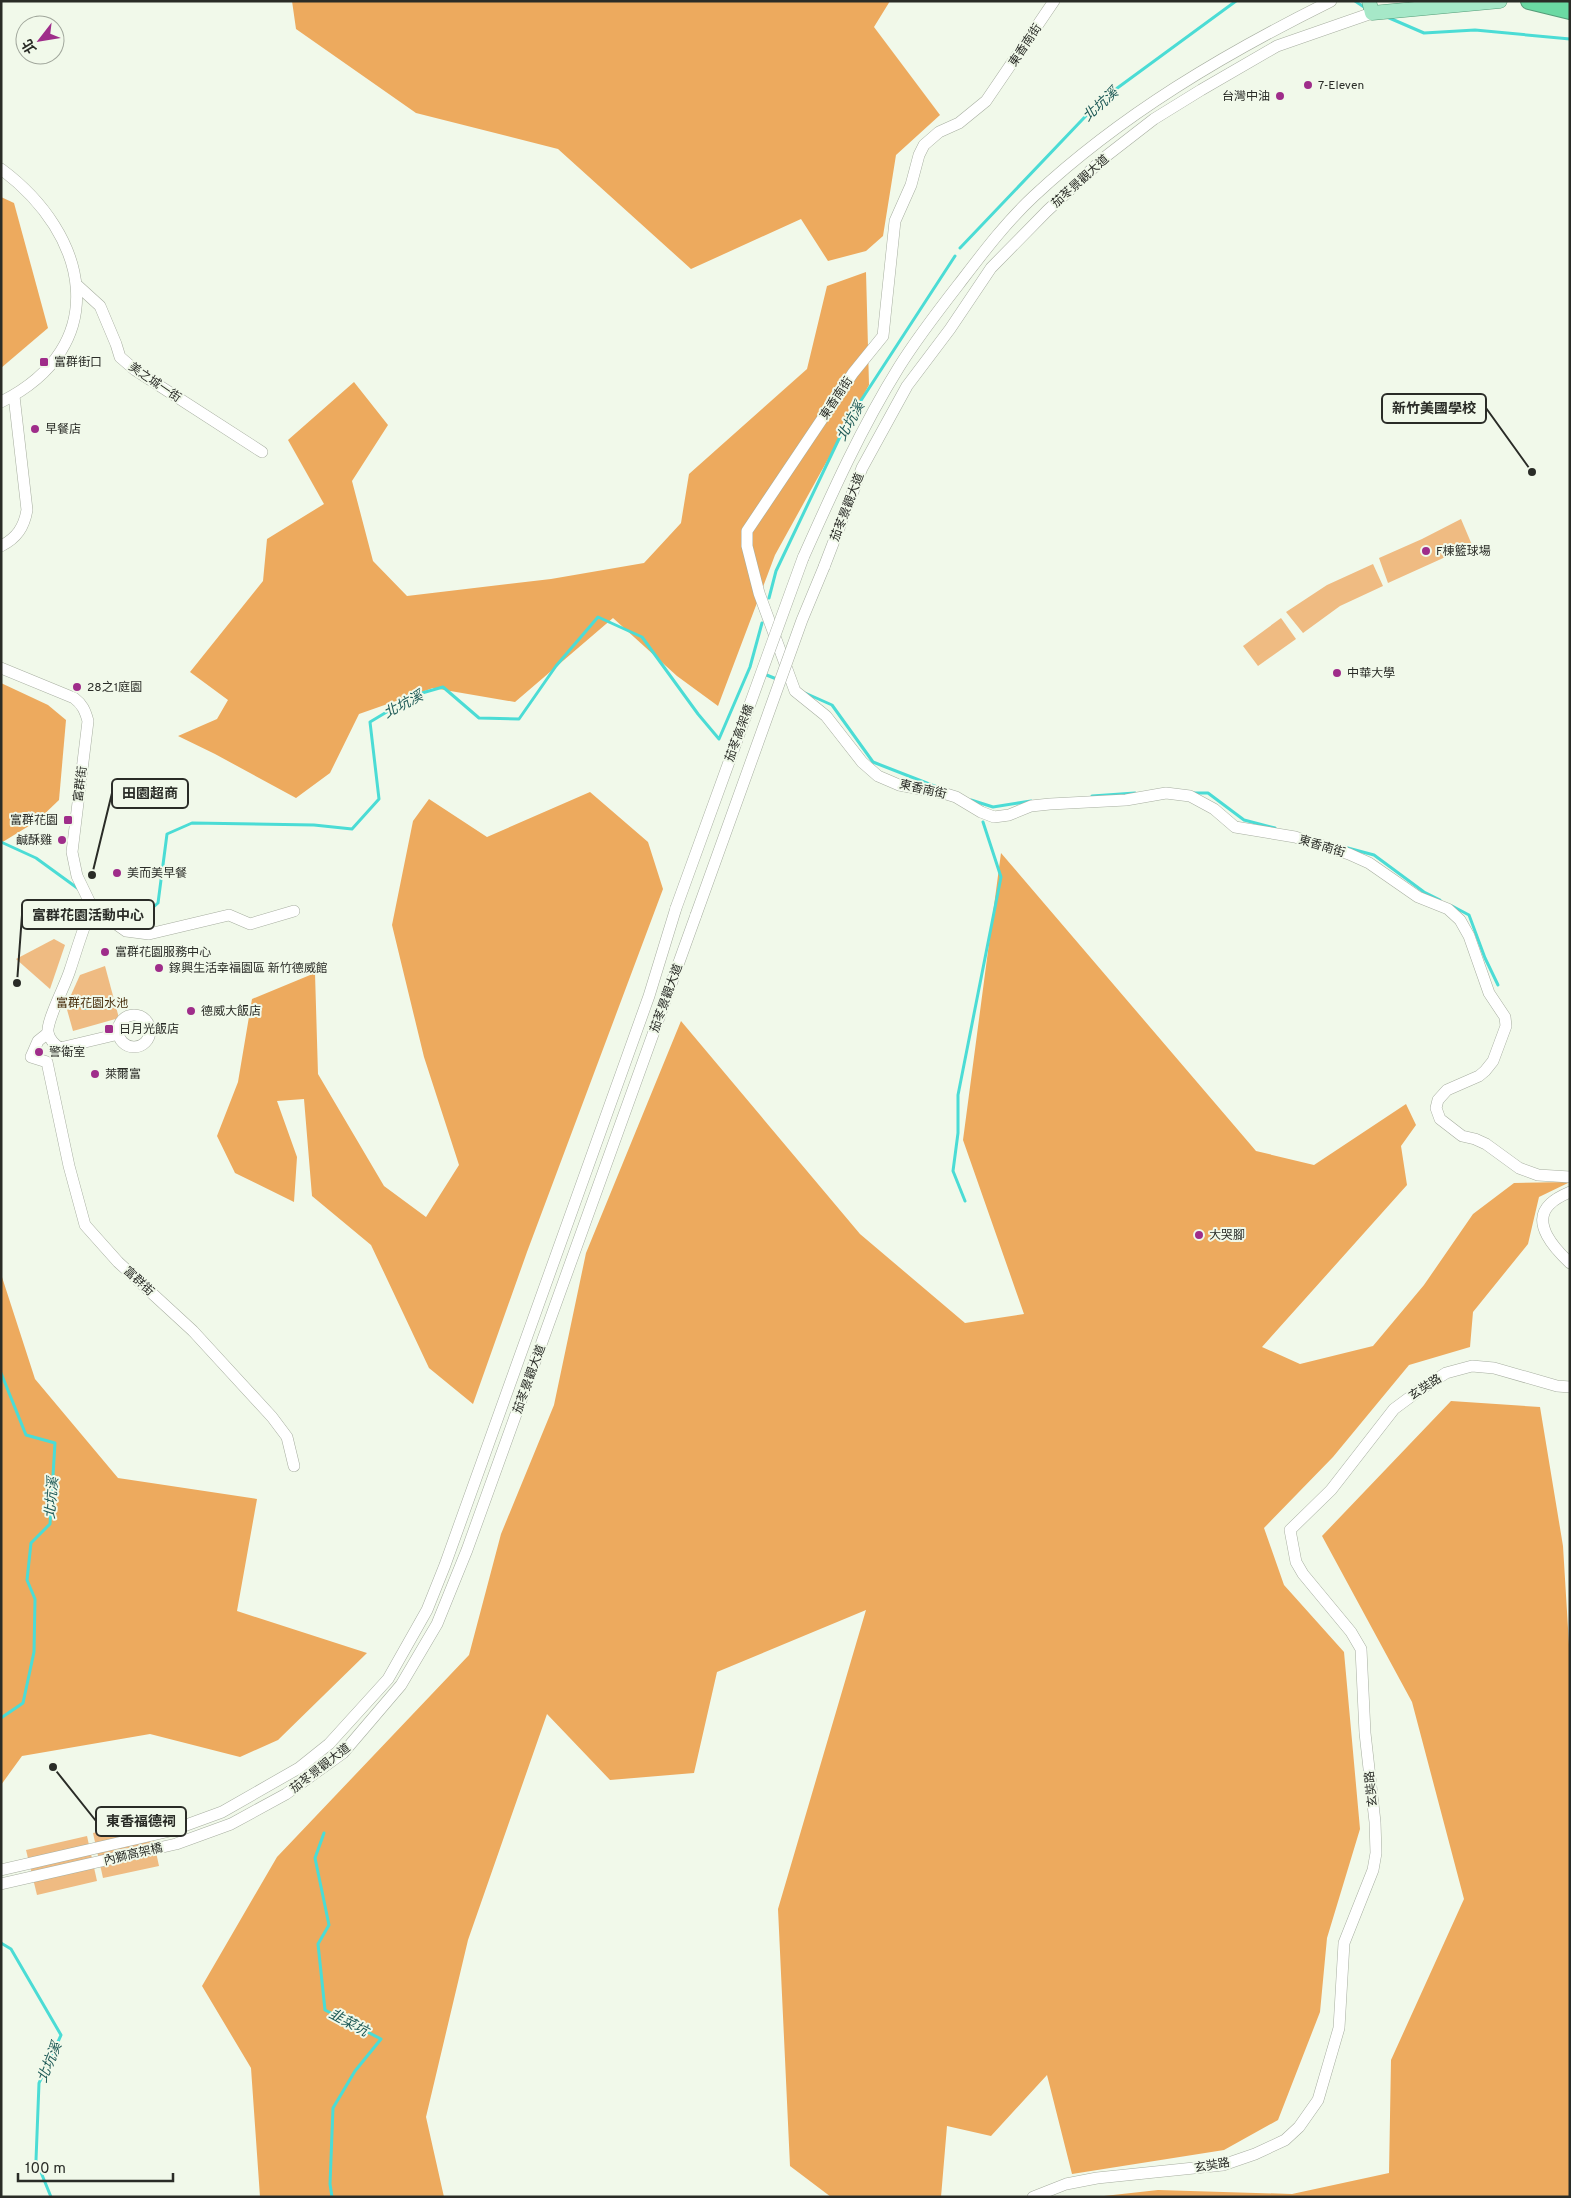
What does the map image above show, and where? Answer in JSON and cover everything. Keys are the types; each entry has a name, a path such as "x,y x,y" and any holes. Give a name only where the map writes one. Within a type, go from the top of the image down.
{"highway":[{"path":"1529,1 1570,11"}],"main road":[{"name":"茄苳景觀大道","path":"1370,7 1500,1"}],"street":[{"name":"東香南街","path":"1054,1 986,101 959,123 939,132 921,150 911,185 895,221 883,336 853,373 747,531 747,546 759,593 795,691 826,716 862,762 878,776 899,785 943,793 994,817 1009,815 1031,806 1126,800 1166,793 1190,796 1214,809 1235,827 1295,838 1362,860 1418,897 1448,909 1460,920 1469,936 1489,993 1505,1017 1506,1026 1493,1061 1485,1071 1479,1076 1447,1090 1438,1100 1436,1108 1440,1119 1462,1136 1486,1144 1519,1168 1538,1175 1570,1177"},
{"name":"茄苳景觀大道","path":"803,558 846,462 899,368 929,324 981,255 1033,197 1092,146 1187,79 1266,33 1331,1"},
{"name":"茄苳景觀大道","path":"824,566 862,468 907,386 950,329 991,268 1047,211 1105,158 1154,119 1193,94 1277,46 1370,7"},
{"path":"1,169 23,186 53,223 71,257 78,286 72,329 62,350 50,368 31,385 1,402"},
{"name":"美之城一街","path":"78,286 100,306 120,357 135,370 262,452"},
{"path":"1,546 16,536 23,528 27,510 14,396"},
{"name":"茄苳高架橋","path":"676,908 803,558"},
{"name":"茄苳高架橋","path":"696,915 802,620 824,566"},
{"name":"富群街","path":"1,668 74,698 82,704 86,713 88,721 72,852 78,876 92,907"},
{"path":"119,1034 60,1048 54,1045 48,1033 50,1022 92,907 126,930 149,934 229,915 250,924 294,911"},
{"name":"茄苳景觀大道","path":"278,1781 299,1768 329,1744 388,1680 427,1610 650,996 676,908"},
{"name":"茄苳景觀大道","path":"286,1794 344,1753 366,1729 401,1686 437,1624 467,1550 696,915"},
{"path":"48,1033 38,1041 31,1057 47,1062 54,1045"},
{"name":"富群街","path":"47,1062 69,1166 85,1225 118,1262 192,1331 272,1417 287,1437 294,1466"},
{"path":"1570,1192 1551,1202 1542,1218 1546,1233 1556,1250 1570,1263"},
{"name":"玄奘路","path":"1034,2197 1066,2184 1097,2178 1223,2165 1255,2154 1285,2140 1299,2127 1318,2100 1339,2028 1344,1943 1373,1870 1376,1853 1375,1830 1365,1734 1361,1649 1351,1632 1303,1574 1296,1562 1290,1530 1330,1490 1394,1409 1420,1389 1446,1374 1472,1366 1494,1368 1557,1386 1570,1387"},
{"name":"內獅高架橋","path":"1,1870 170,1831 222,1812 278,1781"},
{"name":"內獅高架橋","path":"1,1884 176,1844 231,1824 286,1794"}],"green space":[{"name":"F棟籃球場","path":"1461,519 1472,545 1388,583 1379,558"},
{"path":"1373,564 1383,586 1340,606 1303,633 1286,612 1327,585"},
{"path":"1281,618 1296,639 1258,666 1243,646"},
{"path":"54,939 65,945 50,989 16,959"},
{"name":"富群花園水池","path":"105,966 119,1018 73,1031 66,1006 80,975"},
{"path":"149,1820 159,1866 103,1878 93,1833"},
{"path":"87,1836 97,1881 37,1895 26,1850"}],"shaded area":[{"path":"292,1 890,1 874,27 940,115 896,155 883,236 866,251 828,261 801,219 691,269 558,149 416,113 296,29"},
{"path":"1,197 14,203 48,328 1,368"},
{"path":"866,272 869,385 775,555 718,706 677,676 613,618 515,702 433,688 359,714 330,773 296,798 178,736 217,719 228,700 190,672 263,581 267,539 324,504 288,440 354,382 388,425 352,481 373,561 407,596 551,579 644,563 681,523 689,474 807,369 827,286"},
{"path":"1,683 48,705 66,720 59,800 37,821 1,843"},
{"path":"590,792 648,842 663,889 527,1252 473,1404 429,1368 371,1245 312,1196 304,1099 277,1101 297,1157 294,1202 235,1173 217,1136 238,1082 252,999 315,973 318,1074 384,1186 426,1217 459,1165 424,1057 392,925 413,821 429,799 487,837"},
{"path":"1001,853 1256,1151 1314,1165 1406,1104 1416,1125 1401,1146 1407,1185 1262,1347 1300,1364 1373,1346 1424,1285 1473,1214 1514,1183 1570,1182 1539,1197 1528,1244 1473,1312 1470,1347 1409,1365 1333,1457 1264,1528 1284,1585 1344,1652 1360,1829 1327,1938 1320,2012 1278,2120 1224,2150 1072,2174 1047,2075 991,2136 947,2126 941,2197 831,2197 790,2166 778,1909 866,1610 717,1672 694,1773 610,1780 547,1714 468,1940 426,2117 444,2197 260,2197 251,2068 202,1986 277,1857 469,1655 501,1534 554,1405 586,1253 681,1021 860,1234 965,1323 1024,1314 963,1140"},
{"path":"1,1274 35,1379 118,1478 257,1499 237,1611 367,1653 278,1740 240,1757 150,1734 22,1756 1,1785"},
{"path":"1451,1401 1540,1407 1563,1546 1570,1661 1570,2197 1095,2197 1158,2190 1292,2194 1389,2173 1391,2060 1464,1899 1412,1702 1322,1536"}],"water":[{"path":"83,996 89,996 93,1003 89,1010 83,1010 79,1006 79,1000"}],"waterway":[{"name":"北坑溪","path":"960,248 1101,100 1236,1"},
{"path":"1355,1 1367,9"},
{"path":"1387,17 1424,33 1475,30 1570,39"},
{"name":"北坑溪","path":"769,598 776,571 847,422 955,256"},
{"name":"北坑溪","path":"110,902 140,919 158,903 167,834 192,823 314,825 352,829 379,799 370,722 415,695 443,687 479,718 519,719 556,666 598,617 642,637 698,714 719,739 750,667 762,623"},
{"path":"764,674 779,680"},
{"path":"805,693 832,705 873,762 937,787"},
{"path":"1092,796 1135,793"},
{"path":"1192,793 1208,793 1244,820 1275,828"},
{"path":"971,800 993,807 1031,801"},
{"path":"965,1201 953,1171 958,1133 958,1095 1001,877 983,822"},
{"name":"北坑溪","path":"1,842 36,858 80,890"},
{"path":"1344,847 1374,855 1424,892 1440,900"},
{"path":"1452,906 1469,915 1485,958 1498,985"},
{"name":"北坑溪","path":"1,1373 26,1435 55,1443 50,1524 31,1543 27,1580 35,1599 34,1652 23,1703 1,1718"},
{"name":"韭菜坑","path":"324,1833 315,1858 329,1925 318,1944 325,2010 381,2039 355,2071 333,2108 330,2184 332,2197"},
{"name":"北坑溪","path":"1,1943 11,1949 61,2035 39,2083 36,2160 51,2197"}],"place":[{"name":"7-Eleven","path":"1308,85"},
{"name":"台灣中油","path":"1280,96"},
{"name":"富群街口","path":"44,362"},
{"name":"早餐店","path":"35,429"},
{"name":"新竹美國學校","path":"1532,472"},
{"name":"F棟籃球場","path":"1426,551"},
{"name":"中華大學","path":"1337,673"},
{"name":"28之1庭園","path":"77,687"},
{"name":"富群花園","path":"68,820"},
{"name":"鹹酥雞","path":"62,840"},
{"name":"美而美早餐","path":"117,873"},
{"name":"田園超商","path":"92,875"},
{"name":"富群花園服務中心","path":"105,952"},
{"name":"鎵興生活幸福園區 新竹德威館","path":"159,968"},
{"name":"富群花園活動中心","path":"17,983"},
{"name":"德威大飯店","path":"191,1011"},
{"name":"日月光飯店","path":"109,1029"},
{"name":"警衛室","path":"39,1052"},
{"name":"萊爾富","path":"95,1074"},
{"name":"大哭腳","path":"1199,1235"},
{"name":"東香福德祠","path":"53,1767"}]}
